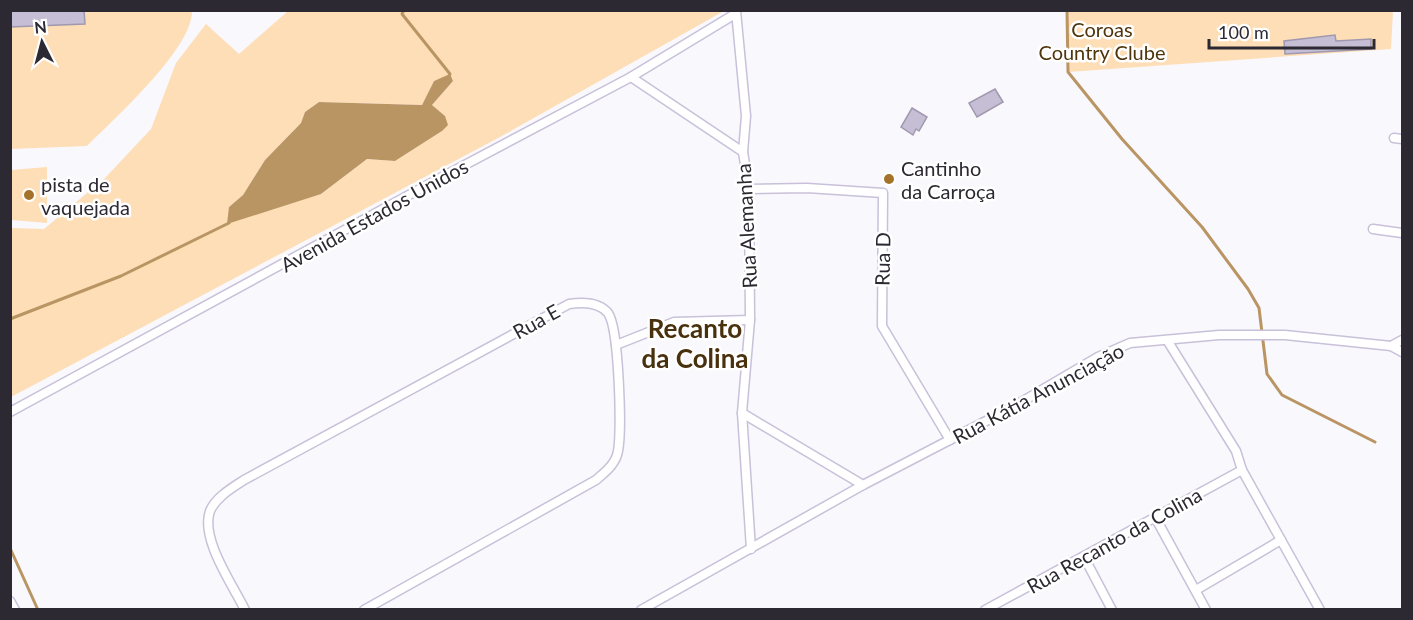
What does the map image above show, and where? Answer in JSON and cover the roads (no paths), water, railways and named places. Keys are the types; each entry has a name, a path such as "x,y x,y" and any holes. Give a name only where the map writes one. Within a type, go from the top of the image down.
{"street":[{"name":"Avenida Estados Unidos","path":"10,412 432,182 631,77 736,12"},
{"name":"Rua Alemanha","path":"736,12 746,116 743,152 749,189 750,320 742,412 751,549"},
{"path":"631,77 743,152"},
{"name":"Rua D","path":"749,189 807,188 883,194 882,326 950,440"},
{"path":"1373,229 1402,233"},
{"name":"Rua E","path":"245,609 213,547 208,526 211,510 217,501 243,480 569,304 590,304 607,312 616,345 618,452 608,470 596,480 364,609"},
{"path":"616,345 674,322 750,320"},
{"name":"Rua Kátia Anunciação","path":"641,609 863,485 1013,407 1098,357 1130,343 1219,335 1285,335 1391,346"},
{"path":"1167,340 1236,451 1242,470 1320,609"},
{"path":"1391,346 1402,340"},
{"path":"1391,346 1402,352"},
{"path":"742,412 863,485"},
{"name":"Rua Recanto da Colina","path":"985,609 1242,470"},
{"path":"1155,517 1206,609"},
{"path":"1196,590 1281,540"},
{"path":"1084,557 1112,609"},
{"path":"10,601 15,609"}],"waterway":[{"path":"404,10 402,14 450,74 448,78"},
{"path":"1067,10 1068,72 1122,139 1202,227 1248,289 1259,308 1267,374 1282,395 1375,442"},
{"path":"10,319 121,276 229,223"},
{"path":"10,548 38,610"}],"place":[{"name":"Cantinho da Carroça","path":"889,179"},
{"name":"pista de vaquejada","path":"29,195"}],"district":[{"name":"Recanto da Colina","path":"695,343"}],"park label":[{"name":"Coroas Country Clube","path":"1102,40"}]}
